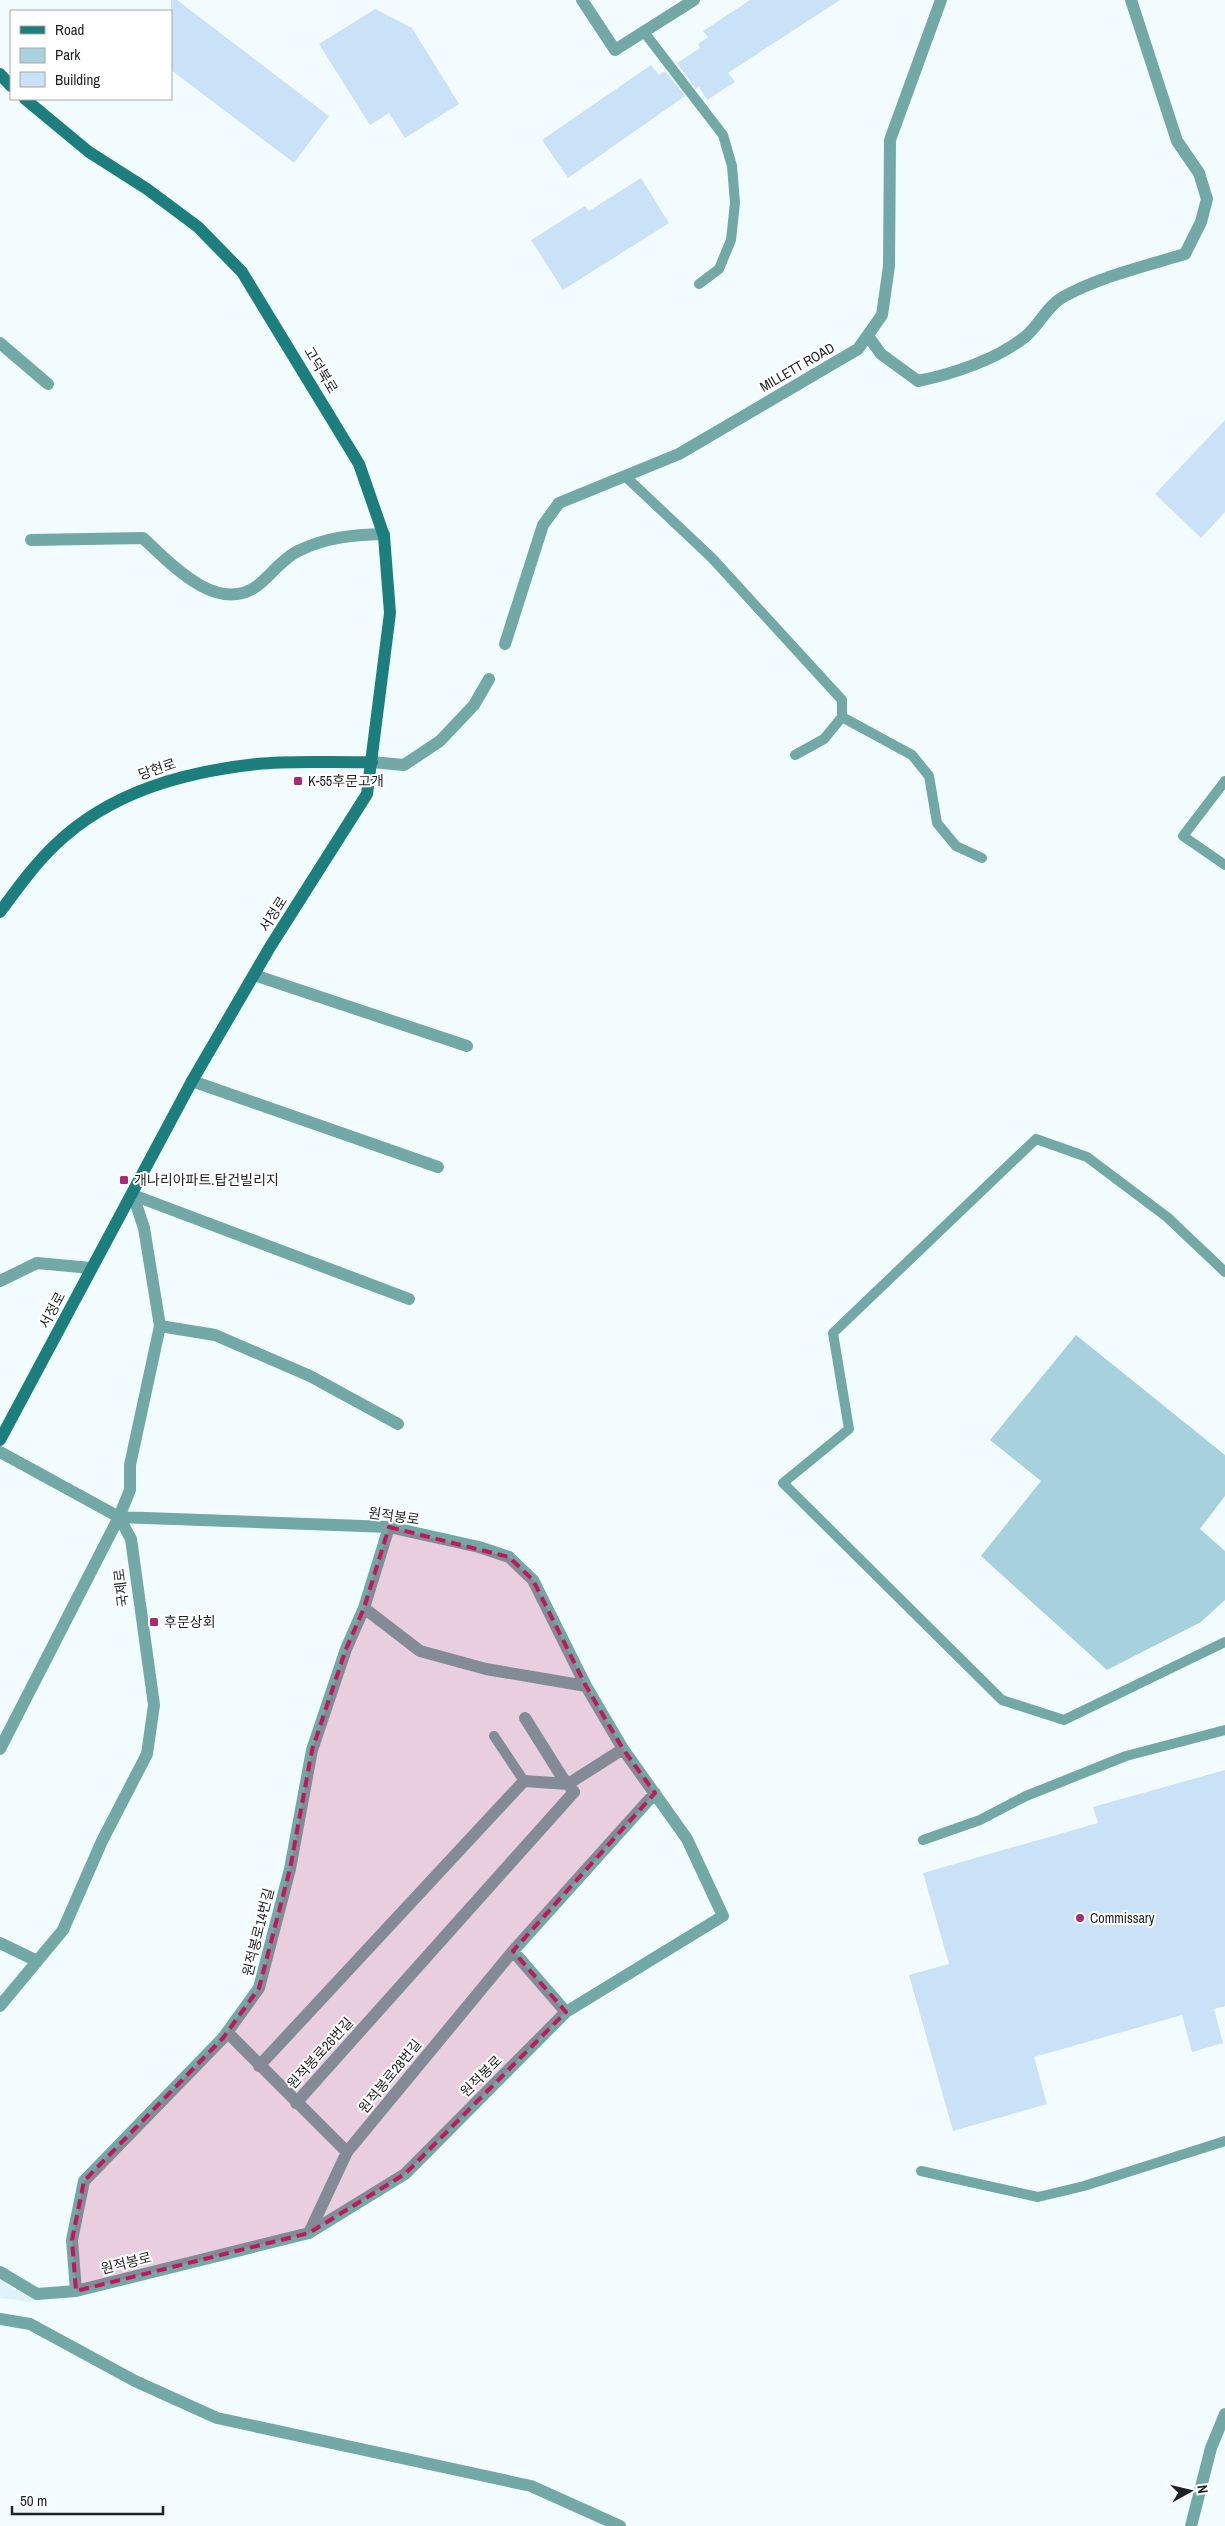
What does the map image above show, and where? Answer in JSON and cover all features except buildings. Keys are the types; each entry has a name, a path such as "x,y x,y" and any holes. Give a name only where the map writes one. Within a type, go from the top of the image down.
{"street":[{"path":"582,0 615,50 694,0"},
{"name":"MILLETT ROAD","path":"505,644 543,525 558,503 679,454 858,349 868,336 882,315 889,266 890,140 941,0"},
{"path":"868,336 881,354 918,381 950,374 996,354 1026,336 1061,298 1100,282 1185,254 1201,222 1207,199 1199,173 1177,142 1131,0"},
{"path":"0,74 10,85"},
{"name":"고덕북로","path":"26,100 89,152 147,189 198,227 242,272 359,464 384,534 390,613 372,762"},
{"path":"0,343 48,384"},
{"path":"31,540 143,538 180,574 205,588 231,595 255,587 296,552 339,536 384,534"},
{"path":"372,762 404,765 440,741 474,705 489,679"},
{"name":"당현로","path":"0,912 29,874 56,844 95,814 140,790 188,774 258,764 372,762"},
{"name":"서정로","path":"0,1440 192,1081 254,975 367,794 372,762"},
{"path":"254,975 466,1046"},
{"path":"192,1081 438,1167"},
{"path":"132,1195 408,1299"},
{"path":"0,1749 119,1517 130,1490 130,1465 160,1326 144,1228 132,1195"},
{"path":"0,1281 37,1263 91,1268"},
{"path":"160,1326 215,1335 310,1376 398,1424"},
{"name":"원적봉로","path":"0,1452 119,1517 388,1527 479,1547 509,1557 533,1580 586,1686 623,1749 687,1839 723,1916 566,2012 405,2174 309,2233 76,2291 37,2294 0,2272"},
{"name":"국제로","path":"0,2006 19,1986 63,1930 102,1841 148,1754 154,1705 130,1539 119,1517"},
{"name":"원적봉로14번길","path":"76,2291 72,2240 84,2182 227,2032 259,1988 290,1869 312,1750 346,1649 364,1608 388,1527"},
{"path":"364,1608 420,1651 486,1669 586,1686"},
{"path":"525,1718 568,1784"},
{"path":"260,2066 524,1781 568,1784 623,1749"},
{"name":"원적봉로26번길","path":"227,2032 296,2103 574,1792 568,1784"},
{"name":"원적봉로28번길","path":"309,2233 347,2152 513,1951 655,1793"},
{"path":"0,1943 37,1961"},
{"path":"513,1951 566,2012"},
{"path":"296,2103 347,2152"},
{"path":"0,2319 30,2324 135,2381 217,2418 531,2486 620,2526"},
{"path":"1191,2526 1211,2448 1225,2414"}],"lane":[{"path":"644,32 722,135 732,166 736,203 731,240 719,269 699,284"},
{"path":"625,476 712,558 842,700 842,717 824,739 795,754"},
{"path":"842,717 912,755 929,776 937,823 956,846 982,858"},
{"path":"1225,781 1183,836 1225,865"},
{"path":"1225,1272 1166,1217 1087,1156 1036,1139 833,1333 849,1429 784,1484 1002,1700 1064,1720 1225,1642"},
{"path":"923,1840 980,1820 1026,1796 1126,1756 1225,1730"},
{"path":"494,1736 524,1781"},
{"path":"921,2171 1038,2197 1084,2186 1225,2141"}],"highlighted area":[{"path":"389,1527 509,1557 533,1580 586,1686 623,1749 655,1793 513,1951 566,2012 405,2174 309,2233 76,2291 72,2240 84,2181 223,2038 259,1988 290,1869 312,1750 346,1649 364,1608"}],"shaded area":[{"path":"0,2281 38,2303 0,2298"}],"green space":[{"path":"1076,1335 1225,1455 1225,1496 1200,1529 1225,1551 1225,1600 1201,1622 1107,1670 981,1556 1041,1481 990,1440"}],"place":[{"name":"K-55후문고개","path":"298,781"},
{"name":"개나리아파트.탑건빌리지","path":"124,1180"},
{"name":"후문상회","path":"154,1622"},
{"name":"Commissary","path":"1080,1918"}]}
